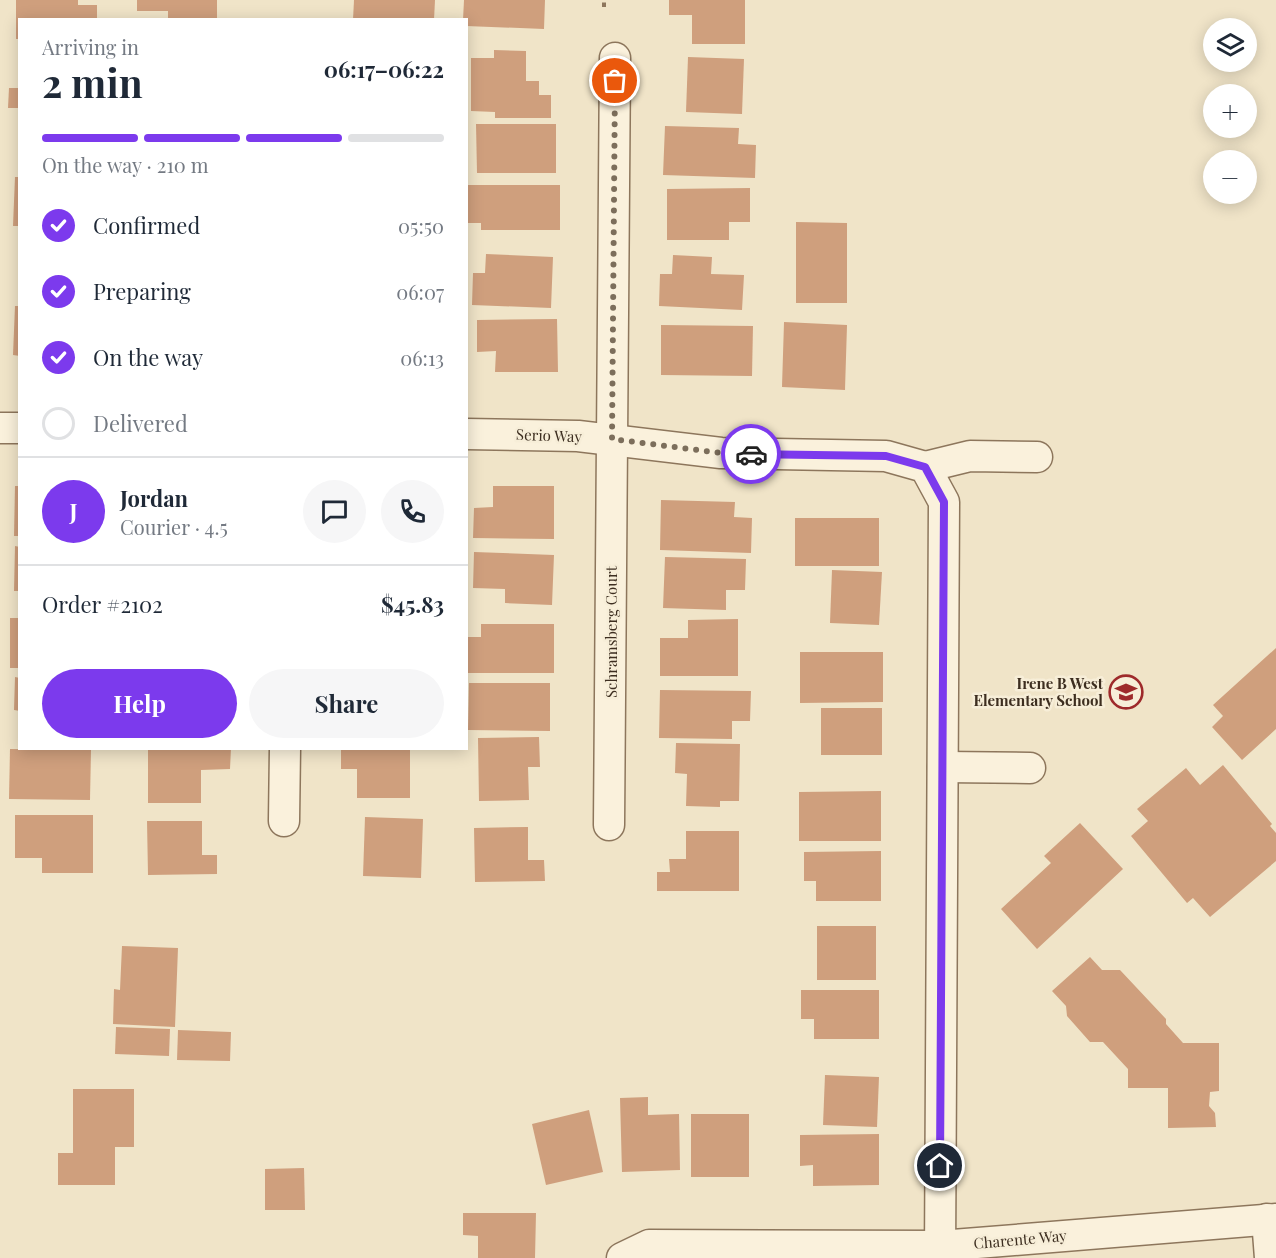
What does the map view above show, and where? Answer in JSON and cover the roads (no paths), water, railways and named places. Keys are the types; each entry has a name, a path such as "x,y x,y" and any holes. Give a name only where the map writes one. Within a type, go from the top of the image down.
{"street":[{"name":"Schramsberg Court","path":"609,825 615,58"},
{"path":"0,428 18,428"},
{"name":"Serio Way","path":"468,434 572,435 721,453 886,456 925,467"},
{"path":"940,1252 944,502 925,467 970,456 1037,457"},
{"path":"284,821 285,750"},
{"path":"943,767 1030,768"},
{"path":"1270,1258 1271,1219"},
{"name":"Charente Way","path":"622,1258 649,1245 940,1252 1271,1219"}],"place":[{"name":"Irene B West Elementary School","path":"1126,692"}]}
